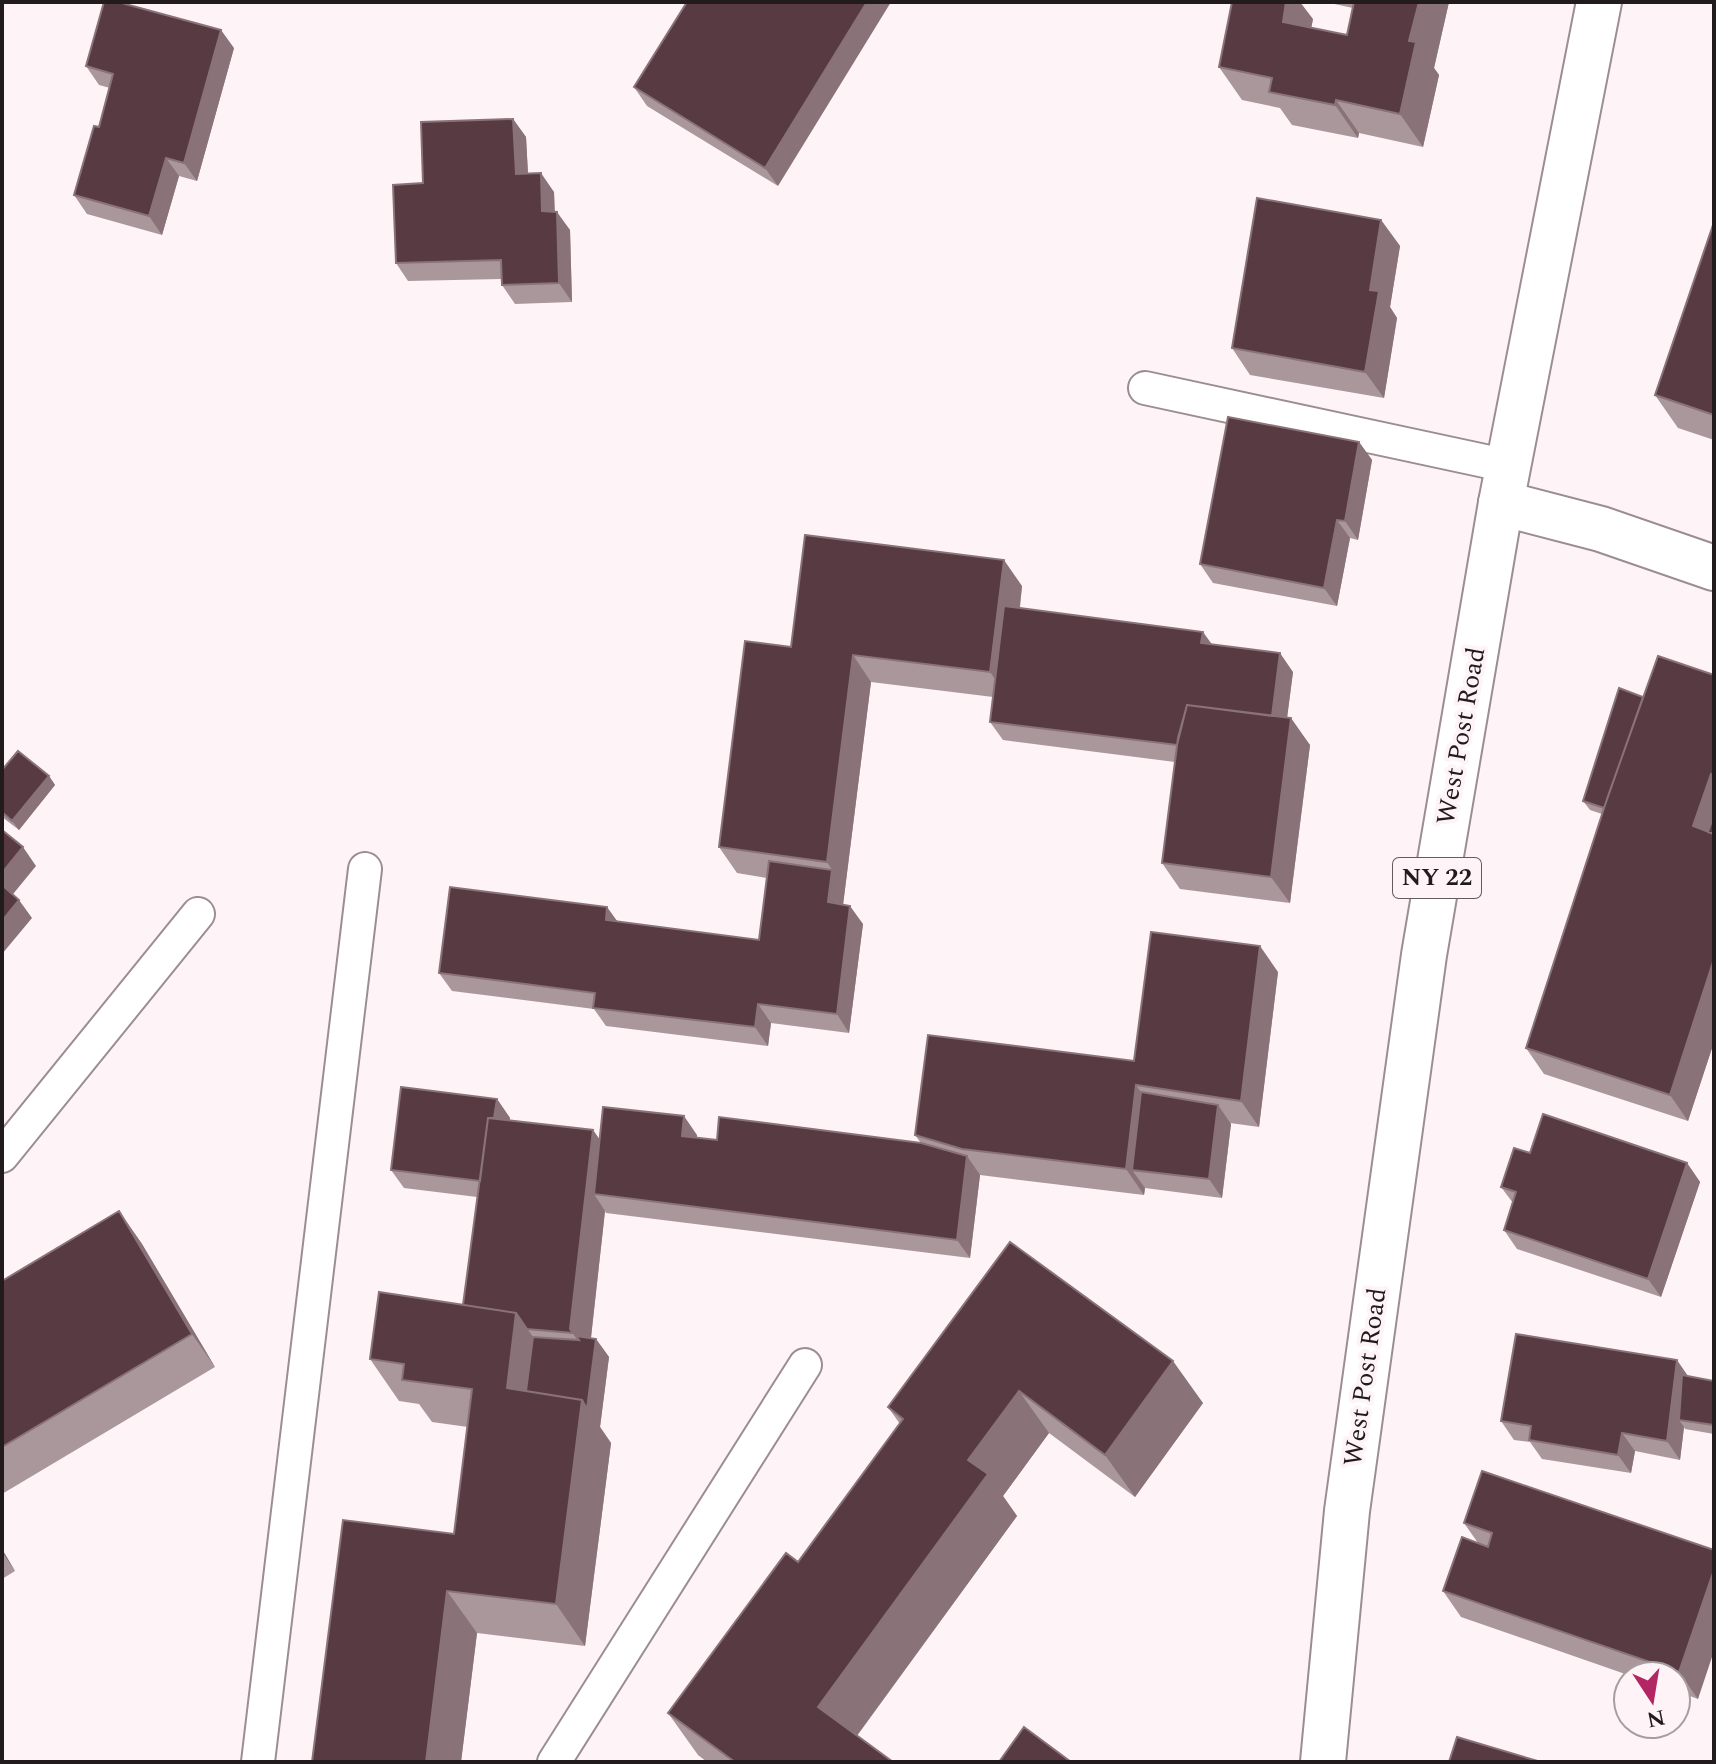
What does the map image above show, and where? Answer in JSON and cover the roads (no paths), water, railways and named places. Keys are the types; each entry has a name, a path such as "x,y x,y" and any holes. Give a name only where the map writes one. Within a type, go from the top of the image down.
{"main road":[{"name":"West Post Road","path":"1323,1762 1347,1511 1420,985 1504,485 1599,2"},
{"path":"1504,485 1601,529 1714,568"}],"lane":[{"path":"1145,388 1504,485"},
{"path":"258,1762 365,869"},
{"path":"2,1156 198,914"},
{"path":"554,1762 805,1365"}]}
